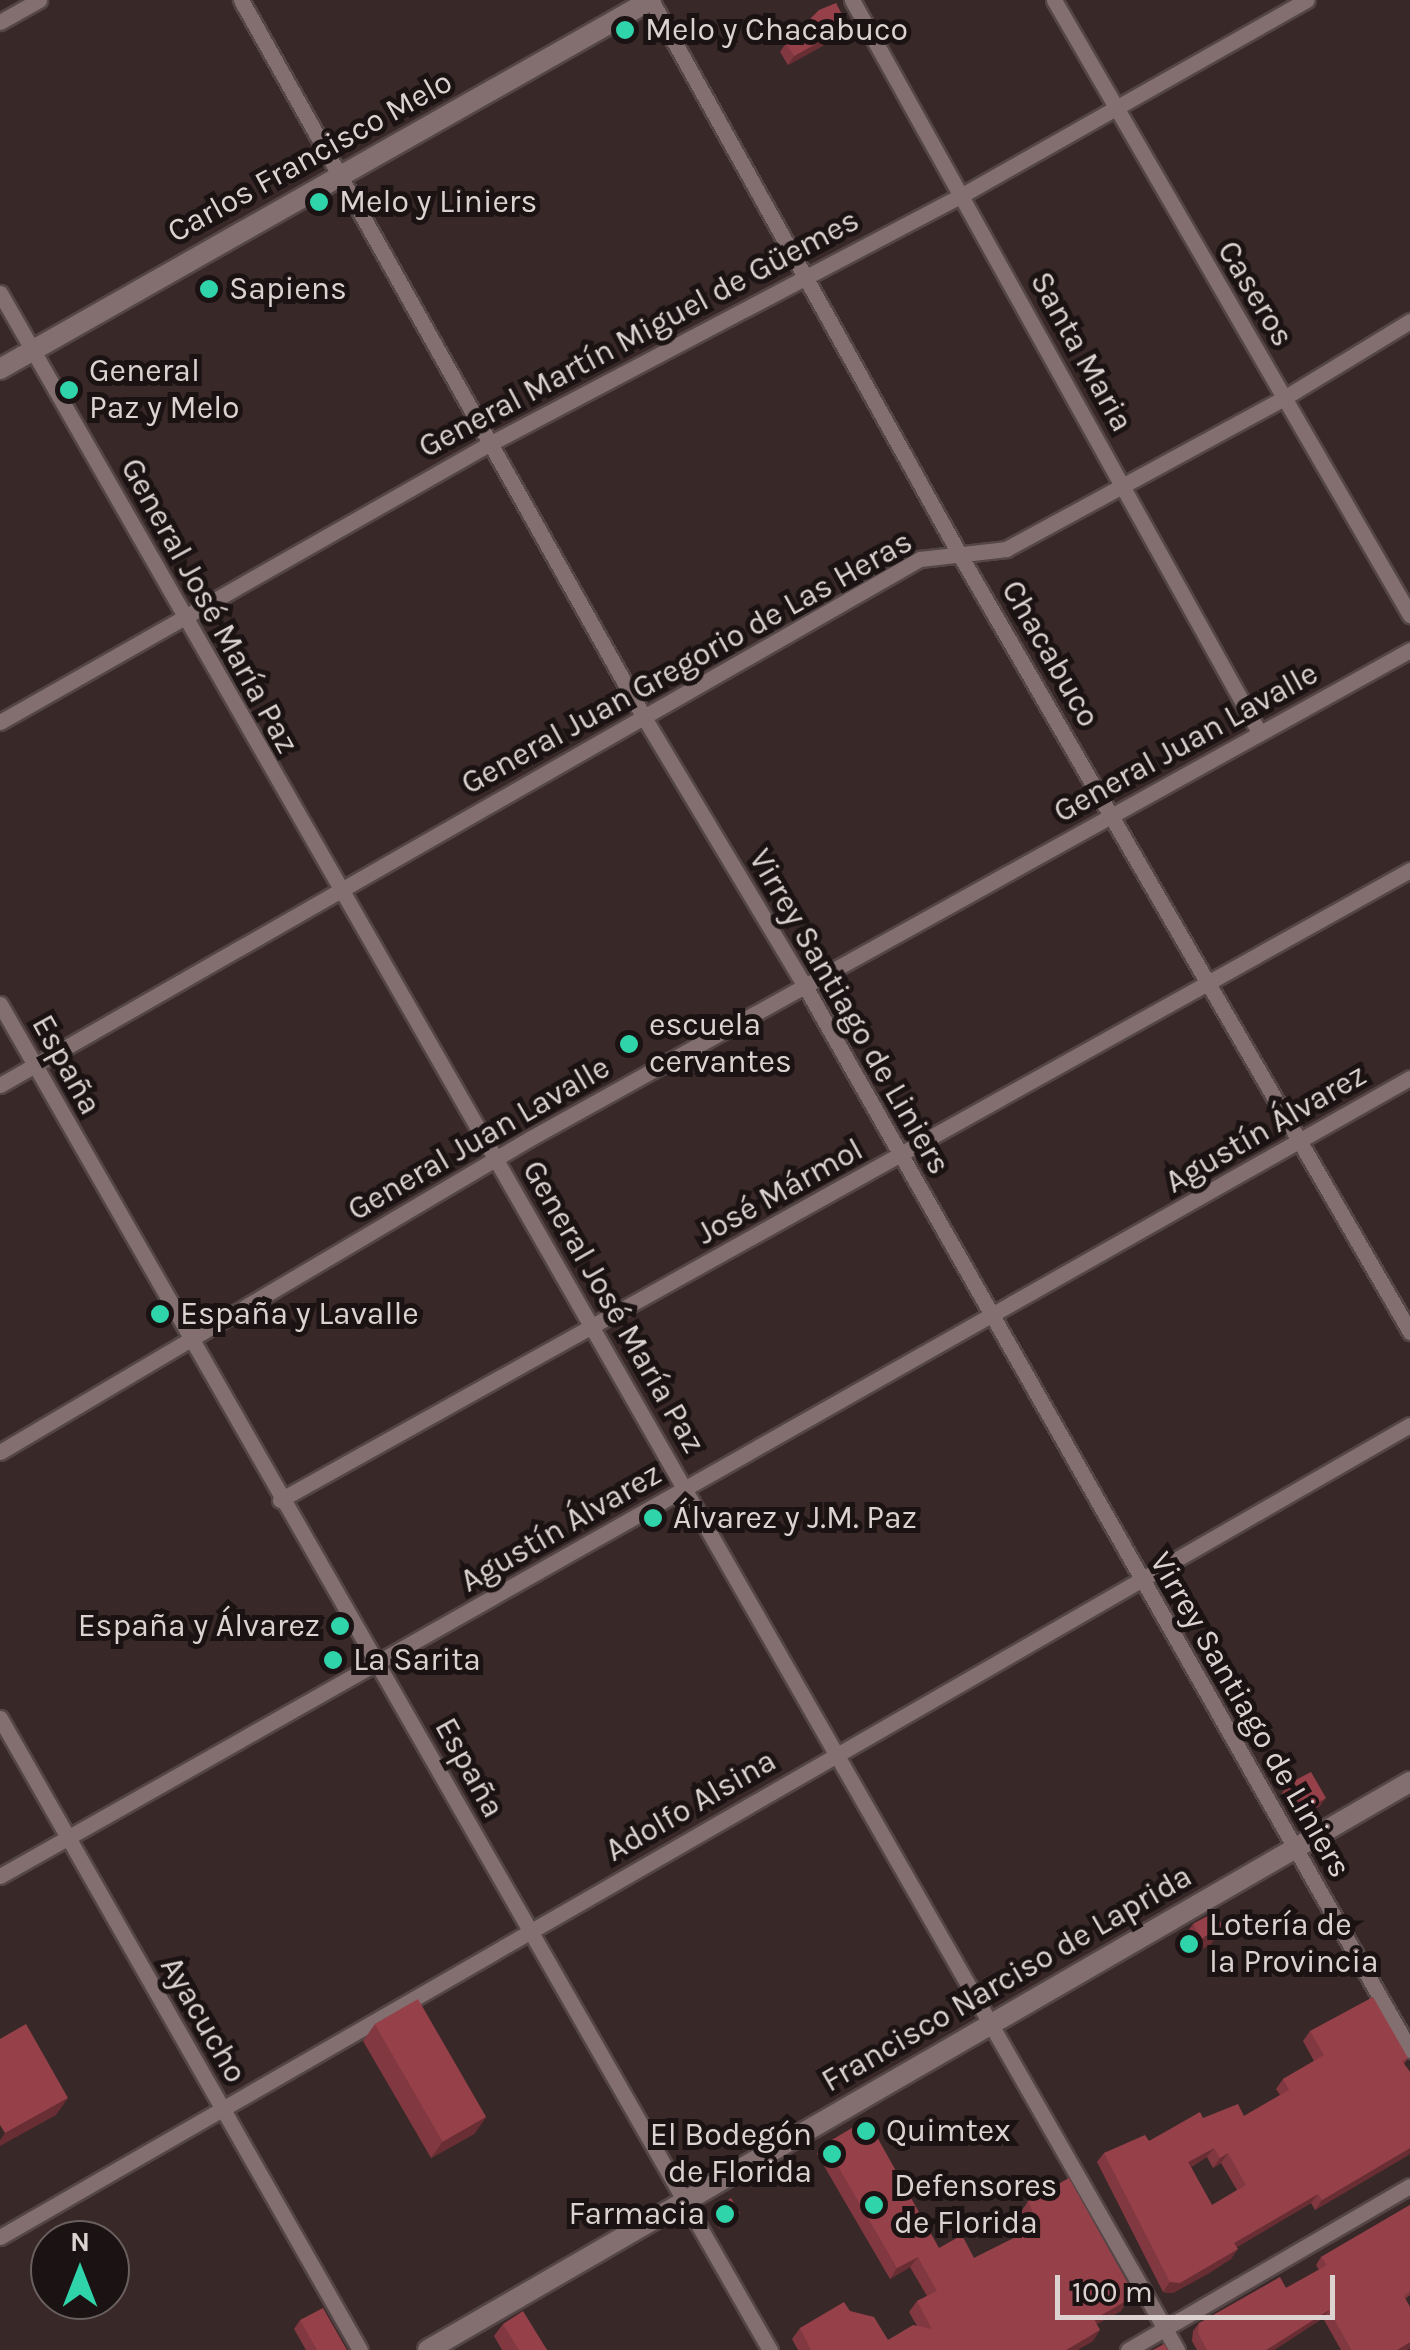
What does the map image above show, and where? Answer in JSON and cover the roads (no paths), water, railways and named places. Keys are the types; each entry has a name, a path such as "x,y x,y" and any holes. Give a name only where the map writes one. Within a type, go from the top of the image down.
{"street":[{"path":"0,22 39,0"},
{"name":"Virrey Santiago de Liniers","path":"242,0 645,719 806,988 1410,2050"},
{"name":"Carlos Francisco Melo","path":"0,369 651,0"},
{"name":"Chacabuco","path":"651,0 962,557 1410,1332"},
{"name":"Santa Maria","path":"852,0 1259,732"},
{"name":"Caseros","path":"1054,0 1410,616"},
{"name":"General Martín Miguel de Güemes","path":"0,722 491,443 962,195 1307,0"},
{"name":"General José María Paz","path":"0,293 1177,2350"},
{"name":"General Juan Gregorio de Las Heras","path":"0,1085 338,888 645,719 920,559 1006,549 1284,398 1410,321"},
{"name":"General Juan Lavalle","path":"0,1452 496,1158 1410,650"},
{"name":"José Mármol","path":"280,1500 1210,986 1410,870"},
{"name":"España","path":"0,1004 280,1500 380,1664 681,2202 770,2350"},
{"name":"Agustín Álvarez","path":"0,1876 995,1318 1410,1078"},
{"name":"Adolfo Alsina","path":"0,2237 1410,1425"},
{"name":"Ayacucho","path":"0,1718 360,2350"},
{"name":"Francisco Narciso de Laprida","path":"428,2350 990,2021 1410,1782"},
{"path":"1128,2350 1410,2186"}],"place":[{"name":"Melo y Chacabuco","path":"625,30"},
{"name":"Melo y Liniers","path":"319,202"},
{"name":"Sapiens","path":"209,289"},
{"name":"General Paz y Melo","path":"69,390"},
{"name":"escuela cervantes","path":"629,1044"},
{"name":"España y Lavalle","path":"160,1314"},
{"name":"Álvarez y J.M. Paz","path":"653,1518"},
{"name":"España y Álvarez","path":"340,1626"},
{"name":"La Sarita","path":"333,1660"},
{"name":"Lotería de la Provincia","path":"1189,1944"},
{"name":"Quimtex","path":"866,2131"},
{"name":"El Bodegón de Florida","path":"832,2154"},
{"name":"Defensores de Florida","path":"874,2205"},
{"name":"Farmacia","path":"725,2214"}]}
